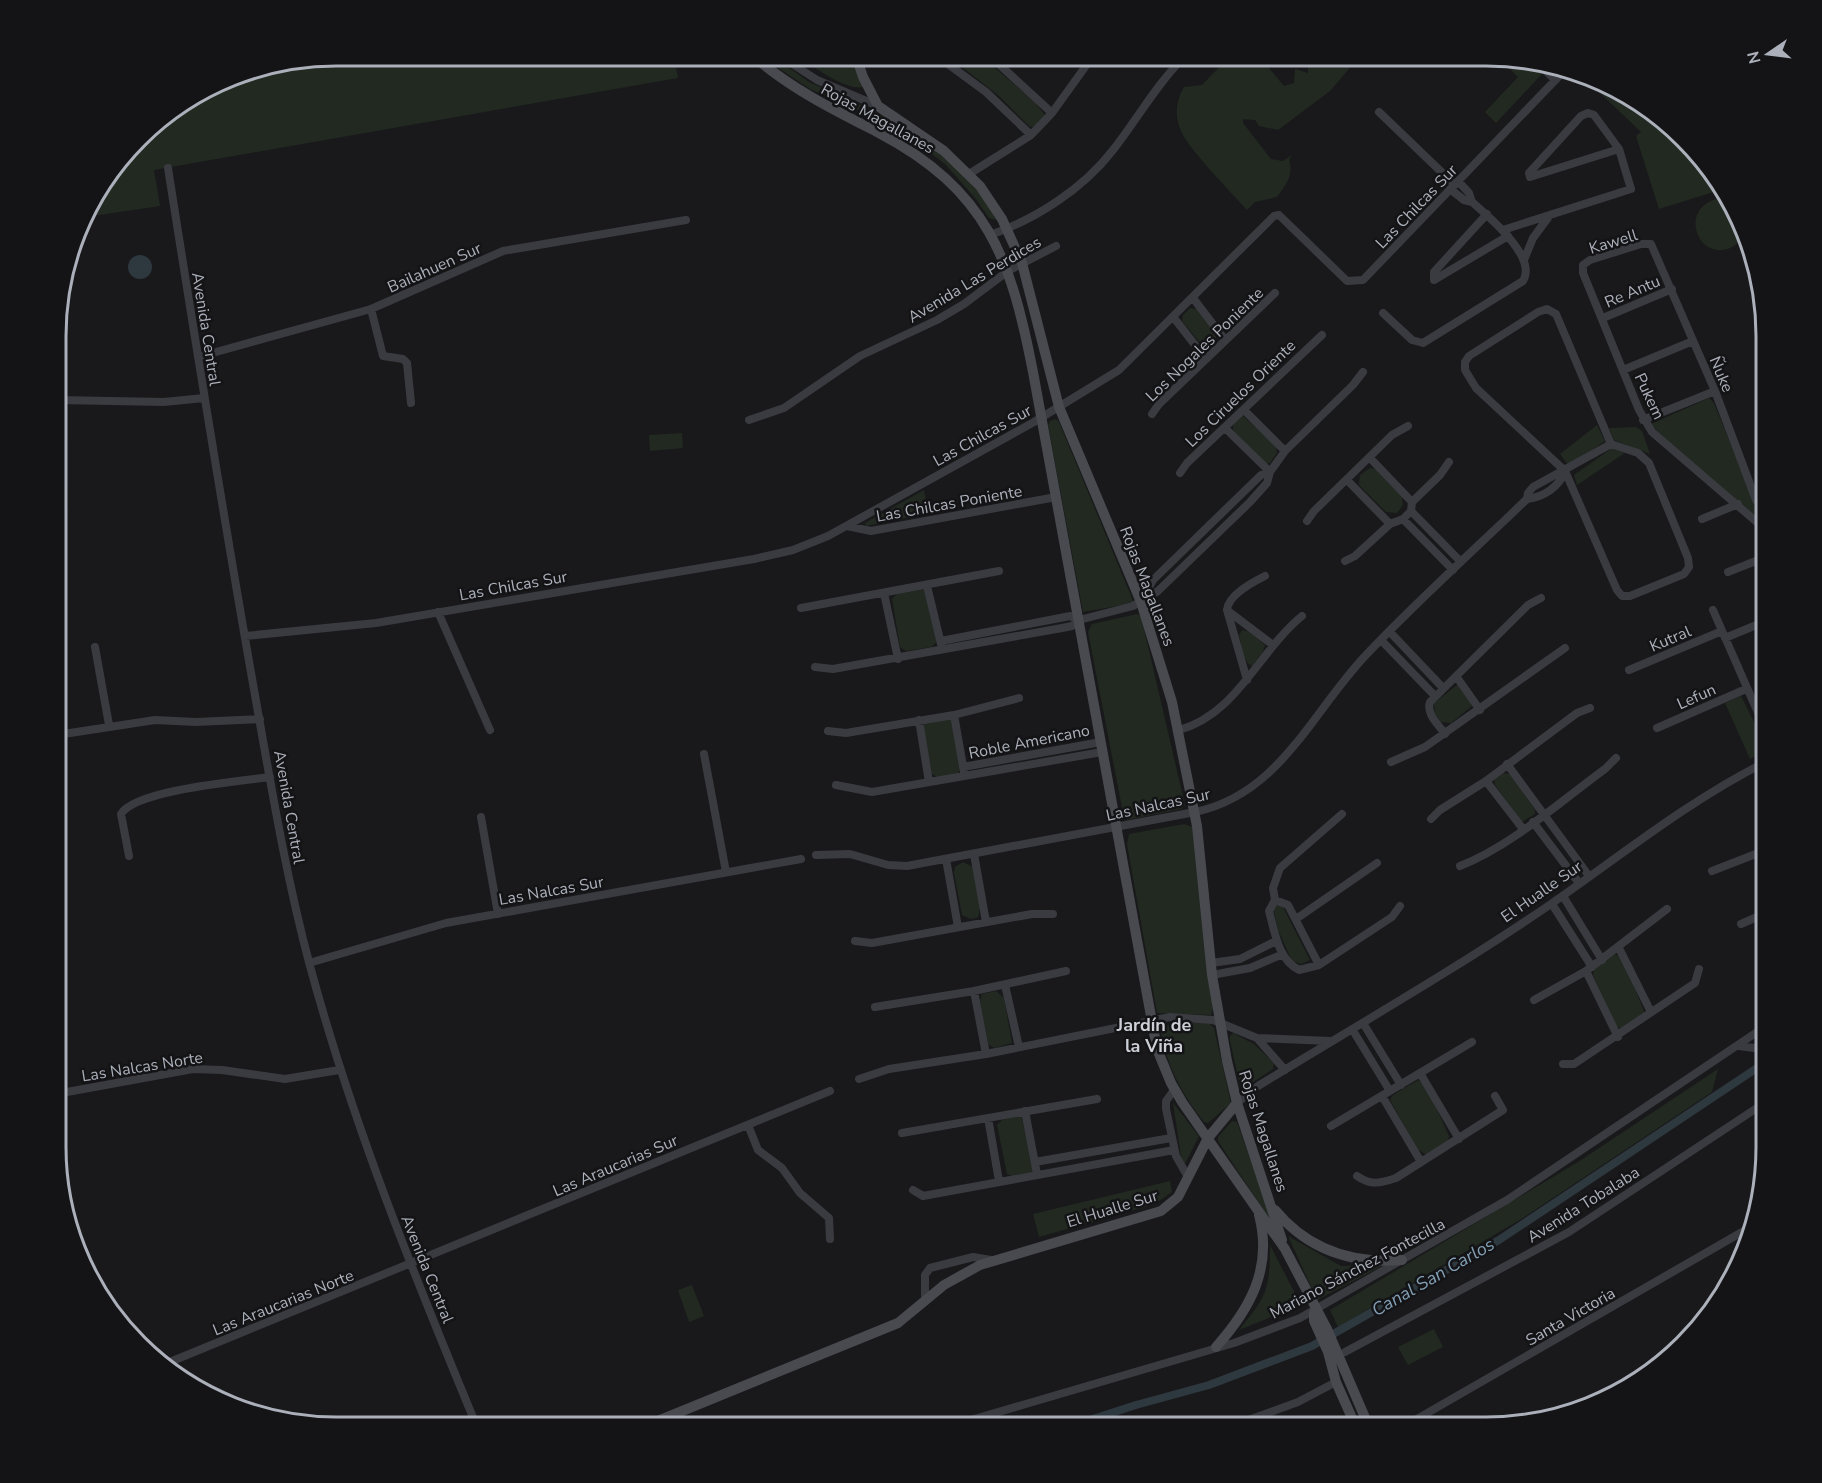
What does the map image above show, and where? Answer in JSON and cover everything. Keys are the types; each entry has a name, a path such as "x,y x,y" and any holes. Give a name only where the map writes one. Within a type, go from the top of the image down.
{"street":[{"name":"Rojas Magallanes","path":"766,66 777,76 814,100 880,134 931,164 963,194 990,235 1008,271 1023,324 1041,417 1151,1021 1161,1062 1174,1090 1285,1249"},
{"name":"Rojas Magallanes","path":"795,66 817,80 878,106 920,132 969,174 990,199 1022,263 1059,407 1141,602 1179,730 1195,812 1220,1022 1237,1103 1285,1249 1314,1310 1314,1321 1323,1331 1365,1417"},
{"path":"859,66 878,106"},
{"path":"951,66 986,92 1031,135"},
{"path":"1004,66 1052,113"},
{"path":"969,174 1031,135 1052,113 1087,66"},
{"name":"Avenida Las Perdices","path":"990,235 1007,229 1049,206 1099,166 1119,142 1155,90 1176,66"},
{"path":"1548,73 1555,80"},
{"name":"Las Chilcas Sur","path":"245,636 364,625 769,557 808,544 847,526 1059,407 1119,370 1174,318 1268,220 1279,215 1347,281 1360,282 1559,76"},
{"path":"1379,112 1454,185 1464,200 1472,202 1506,233 1524,260 1526,275 1523,280 1423,343 1412,340 1383,313"},
{"path":"1487,214 1434,272 1434,280 1506,233 1551,214 1631,189 1619,149 1594,115 1586,113 1529,175 1533,177 1619,149"},
{"name":"Avenida Central","path":"168,168 219,490 270,777 291,886 309,963 339,1070 368,1154 473,1417"},
{"path":"1524,260 1533,237 1551,214"},
{"name":"Bailahuen Sur","path":"198,357 371,309 503,251 686,220"},
{"name":"Kawell","path":"1583,265 1590,260 1641,244 1651,244"},
{"name":"Ñuke","path":"1651,244 1715,391 1756,500"},
{"name":"Avenida Las Perdices","path":"749,420 784,408 860,356 946,315 1008,271 1056,246"},
{"name":"Pukem","path":"1583,265 1583,273 1643,420 1660,442 1756,521"},
{"name":"Re Antu","path":"1603,318 1672,289"},
{"name":"Los Nogales Poniente","path":"1152,414 1275,293"},
{"path":"1192,298 1225,340"},
{"path":"371,309 382,356 403,359 407,363 411,403"},
{"path":"1547,309 1556,314 1611,444 1638,453 1649,463 1688,558 1689,567 1684,574 1630,596 1620,594 1565,471 1476,388 1464,367 1469,356 1538,312 1547,309"},
{"path":"1174,318 1206,359"},
{"name":"Los Ciruelos Oriente","path":"1180,473 1322,335"},
{"path":"1623,370 1693,342"},
{"path":"814,667 833,669 898,659 1062,628 1071,626 1078,620 1114,612 1141,602 1158,591 1250,502 1267,483 1270,472 1285,452 1353,386 1363,372"},
{"path":"1643,420 1715,391"},
{"path":"66,400 164,402 204,398"},
{"path":"1244,410 1285,452"},
{"path":"1307,521 1314,511 1392,435 1408,426"},
{"path":"1225,428 1270,472"},
{"path":"1565,471 1611,444"},
{"path":"1370,458 1461,562"},
{"path":"1345,561 1356,556 1390,524 1403,519 1449,462"},
{"name":"Las Nalcas Sur","path":"816,855 849,854 894,866 946,859 1195,812 1235,798 1278,766 1347,677 1389,631 1527,499 1536,498 1557,486 1565,471"},
{"path":"1347,480 1390,524"},
{"name":"Las Chilcas Poniente","path":"847,526 871,531 1056,496"},
{"path":"1702,519 1738,504"},
{"path":"1403,519 1453,570"},
{"path":"1728,572 1756,561"},
{"path":"801,608 999,571"},
{"path":"1247,680 1227,610 1228,603 1252,582 1265,576"},
{"path":"927,586 943,651"},
{"path":"884,593 898,659"},
{"path":"1445,734 1429,711 1429,705 1435,696 1528,605 1541,598"},
{"path":"1227,610 1273,645"},
{"path":"1713,610 1756,711"},
{"path":"438,612 490,730"},
{"path":"941,641 1070,616 1078,620"},
{"path":"1179,730 1193,725 1226,704 1273,645 1302,616"},
{"name":"Kutral","path":"1629,670 1756,624"},
{"path":"1389,631 1443,688"},
{"path":"1381,640 1435,696"},
{"path":"96,647 109,725"},
{"path":"1391,762 1417,751 1445,734 1565,648"},
{"path":"1456,676 1480,710"},
{"name":"Lefun","path":"1657,728 1746,689"},
{"path":"828,731 846,733 954,715 1019,698"},
{"path":"1431,819 1440,810 1486,781 1577,713 1590,708"},
{"name":"Roble Americano","path":"954,715 964,776"},
{"path":"66,733 109,725 155,720 196,722 260,718"},
{"path":"919,720 929,782"},
{"name":"Roble Americano","path":"963,767 1101,747"},
{"name":"Roble Americano","path":"836,785 872,792 964,776 1101,747"},
{"path":"704,754 726,872"},
{"path":"1460,866 1474,861 1523,829 1605,769 1616,758"},
{"path":"1507,765 1589,876"},
{"name":"El Hualle Sur","path":"668,1417 890,1327 905,1319 956,1277 991,1260 1154,1214 1173,1202 1208,1137 1237,1103 1285,1070 1552,904 1672,816 1756,768"},
{"path":"129,856 121,814 126,808 161,793 270,777"},
{"path":"1486,781 1523,829"},
{"path":"1342,814 1280,868 1273,888 1275,900 1269,911 1276,941 1283,954 1290,965 1299,970 1319,965 1392,918 1400,906"},
{"path":"482,817 498,914"},
{"path":"1533,822 1579,883"},
{"path":"974,854 986,922"},
{"path":"1712,872 1756,854"},
{"name":"Las Nalcas Sur","path":"309,963 446,923 801,859"},
{"path":"946,859 958,927"},
{"path":"1296,919 1377,863"},
{"path":"1563,896 1602,960"},
{"path":"1275,900 1288,905 1319,965"},
{"path":"1552,904 1589,969 1618,1037"},
{"path":"1534,1000 1589,969 1620,948 1666,909"},
{"path":"855,941 872,943 1032,914 1053,914"},
{"path":"1741,924 1756,917"},
{"path":"1212,969 1240,959 1276,941"},
{"path":"1620,948 1651,1012"},
{"path":"1212,969 1242,970 1283,954"},
{"path":"1563,1064 1574,1064 1618,1037 1695,983 1699,969"},
{"path":"875,1007 1005,985 1066,970"},
{"path":"1005,985 1019,1047"},
{"path":"974,991 986,1054"},
{"path":"859,1079 889,1069 986,1054 1151,1021 1190,1016 1220,1022 1257,1038 1331,1041"},
{"path":"1363,1023 1401,1084"},
{"path":"1352,1029 1390,1091"},
{"name":"Mariano Sánchez Fontecilla","path":"982,1417 1269,1331 1314,1310 1507,1200 1756,1033"},
{"path":"1257,1038 1285,1070"},
{"path":"1331,1126 1472,1042"},
{"name":"Mariano Sánchez Fontecilla","path":"1739,1046 1756,1047"},
{"name":"Las Nalcas Norte","path":"66,1092 193,1069 222,1070 285,1079 339,1070"},
{"path":"1420,1073 1459,1139"},
{"name":"Las Araucarias Sur","path":"411,1265 830,1090"},
{"path":"1174,1090 1166,1103 1171,1138 1174,1150 1188,1177"},
{"path":"1382,1096 1421,1162"},
{"path":"1358,1176 1366,1182 1379,1183 1396,1178 1503,1110 1495,1096"},
{"path":"902,1133 1097,1099"},
{"name":"Avenida Tobalaba","path":"1345,1352 1569,1232 1756,1109"},
{"path":"1025,1111 1037,1174"},
{"path":"988,1118 999,1181"},
{"path":"748,1125 758,1150 782,1168 800,1193 829,1218 830,1239"},
{"path":"1035,1162 1171,1138"},
{"path":"913,1190 923,1196 1174,1150"},
{"path":"1273,1208 1300,1235 1331,1252 1360,1260 1402,1260"},
{"path":"1216,1347 1243,1316 1257,1285 1263,1252 1257,1209"},
{"name":"Santa Victoria","path":"1420,1417 1743,1232"},
{"name":"El Hualle Sur","path":"925,1301 925,1275 930,1268 973,1257 991,1260"},
{"name":"Las Araucarias Norte","path":"172,1361 411,1265"},
{"name":"Rojas Magallanes","path":"1330,1348 1336,1382 1350,1416"},
{"path":"1257,1417 1299,1402 1336,1382 1350,1384"},
{"path":"1350,1416 1354,1410 1360,1408"}],"shaded area":[{"path":"336,66 676,66 678,78 154,170 160,206 95,216 122,172 158,133 201,102 249,80 266,75 301,68"},
{"path":"775,66 787,66 809,82 890,118 955,164 987,202 996,220 989,218 976,199 945,164 909,137 874,117 810,89"},
{"path":"813,66 857,66 863,87 838,82"},
{"path":"961,66 993,66 1034,101 1045,115 1035,128 1029,126 999,96"},
{"path":"1220,66 1267,66 1284,86 1294,83 1295,69 1308,73 1308,66 1351,66 1330,91 1278,130 1259,126 1255,120 1243,119 1243,123 1271,159 1283,161 1292,155 1289,160 1288,180 1277,197 1255,202 1247,210 1193,149 1181,131 1177,120 1179,97 1184,87 1202,85"},
{"path":"1508,67 1539,71 1542,74 1496,123 1485,112 1518,77"},
{"path":"1598,91 1621,102 1664,133 1689,158 1714,192 1659,209 1636,136 1641,132"},
{"path":"1719,199 1728,217 1738,241 1730,248 1718,250 1708,247 1696,231 1699,210 1708,202"},
{"path":"140,255 148,259 152,267 148,275 140,279 132,275 128,267 132,259"},
{"path":"1190,308 1197,309 1217,334 1214,345 1202,345 1182,321 1183,315"},
{"path":"1709,398 1714,403 1756,500 1756,517 1665,440 1651,424"},
{"path":"1242,415 1276,446 1277,453 1270,463 1266,464 1233,430 1233,421"},
{"path":"1056,419 1134,603 1083,612 1048,425 1050,421"},
{"path":"1597,425 1605,441 1569,466 1560,454"},
{"path":"1636,427 1642,431 1650,454 1614,440 1609,428"},
{"path":"682,433 683,448 650,451 649,435"},
{"path":"1612,448 1625,453 1577,485 1574,475"},
{"path":"1370,468 1375,469 1402,497 1403,505 1397,513 1386,512 1359,485 1360,475"},
{"path":"924,490 928,513 866,526 865,523"},
{"path":"924,590 937,642 931,647 906,651 900,647 892,599 897,594"},
{"path":"1137,614 1141,616 1185,805 1181,809 1127,820 1124,818 1088,632 1092,624"},
{"path":"1242,630 1251,632 1265,645 1263,652 1252,666 1246,661 1243,652 1239,635"},
{"path":"1457,685 1461,685 1473,702 1472,706 1451,723 1441,722 1435,714 1434,703"},
{"path":"1741,696 1756,726 1756,756 1750,759 1725,703"},
{"path":"948,718 951,720 960,770 957,774 938,778 931,773 923,725 926,722"},
{"path":"1503,773 1511,774 1535,810 1535,814 1522,822 1495,785 1494,780"},
{"path":"1184,824 1193,827 1213,1008 1211,1015 1157,1013 1127,844 1129,834"},
{"path":"963,862 973,867 980,908 978,917 971,919 962,915 954,873 955,867"},
{"path":"1281,903 1310,960 1301,964 1292,961 1278,930 1273,907"},
{"path":"1613,954 1622,956 1645,1014 1622,1029 1617,1027 1593,975 1594,969"},
{"path":"996,991 1004,998 1012,1043 994,1048 988,1044 980,1001 982,994"},
{"path":"1208,1022 1214,1028 1231,1103 1208,1123 1204,1122 1196,1112 1182,1090 1166,1054 1160,1029 1165,1025"},
{"path":"1233,1033 1254,1044 1274,1063 1273,1069 1247,1086 1240,1085 1230,1041"},
{"path":"1718,1069 1712,1092 1523,1218 1338,1327 1330,1310 1578,1162"},
{"path":"1418,1080 1427,1087 1449,1136 1448,1142 1427,1155 1418,1150 1390,1100 1393,1095"},
{"path":"1173,1103 1199,1136 1185,1164 1182,1163"},
{"path":"1021,1115 1035,1172 1012,1176 1007,1174 997,1125 1002,1120"},
{"path":"1232,1121 1237,1122 1274,1226 1218,1141 1218,1137"},
{"path":"1170,1181 1172,1192 1155,1204 1039,1237 1033,1214"},
{"path":"1288,1236 1341,1266 1384,1265 1317,1300"},
{"path":"1270,1245 1301,1305 1239,1330 1256,1309 1265,1291 1268,1282"},
{"path":"692,1285 704,1316 689,1322 678,1290"},
{"path":"1434,1329 1443,1347 1408,1365 1398,1347"}],"waterway":[{"name":"Canal San Carlos","path":"1099,1417 1209,1385 1312,1346 1499,1240 1756,1069"}],"district":[{"name":"Jardín de la Viña","path":"1154,1035"}]}
